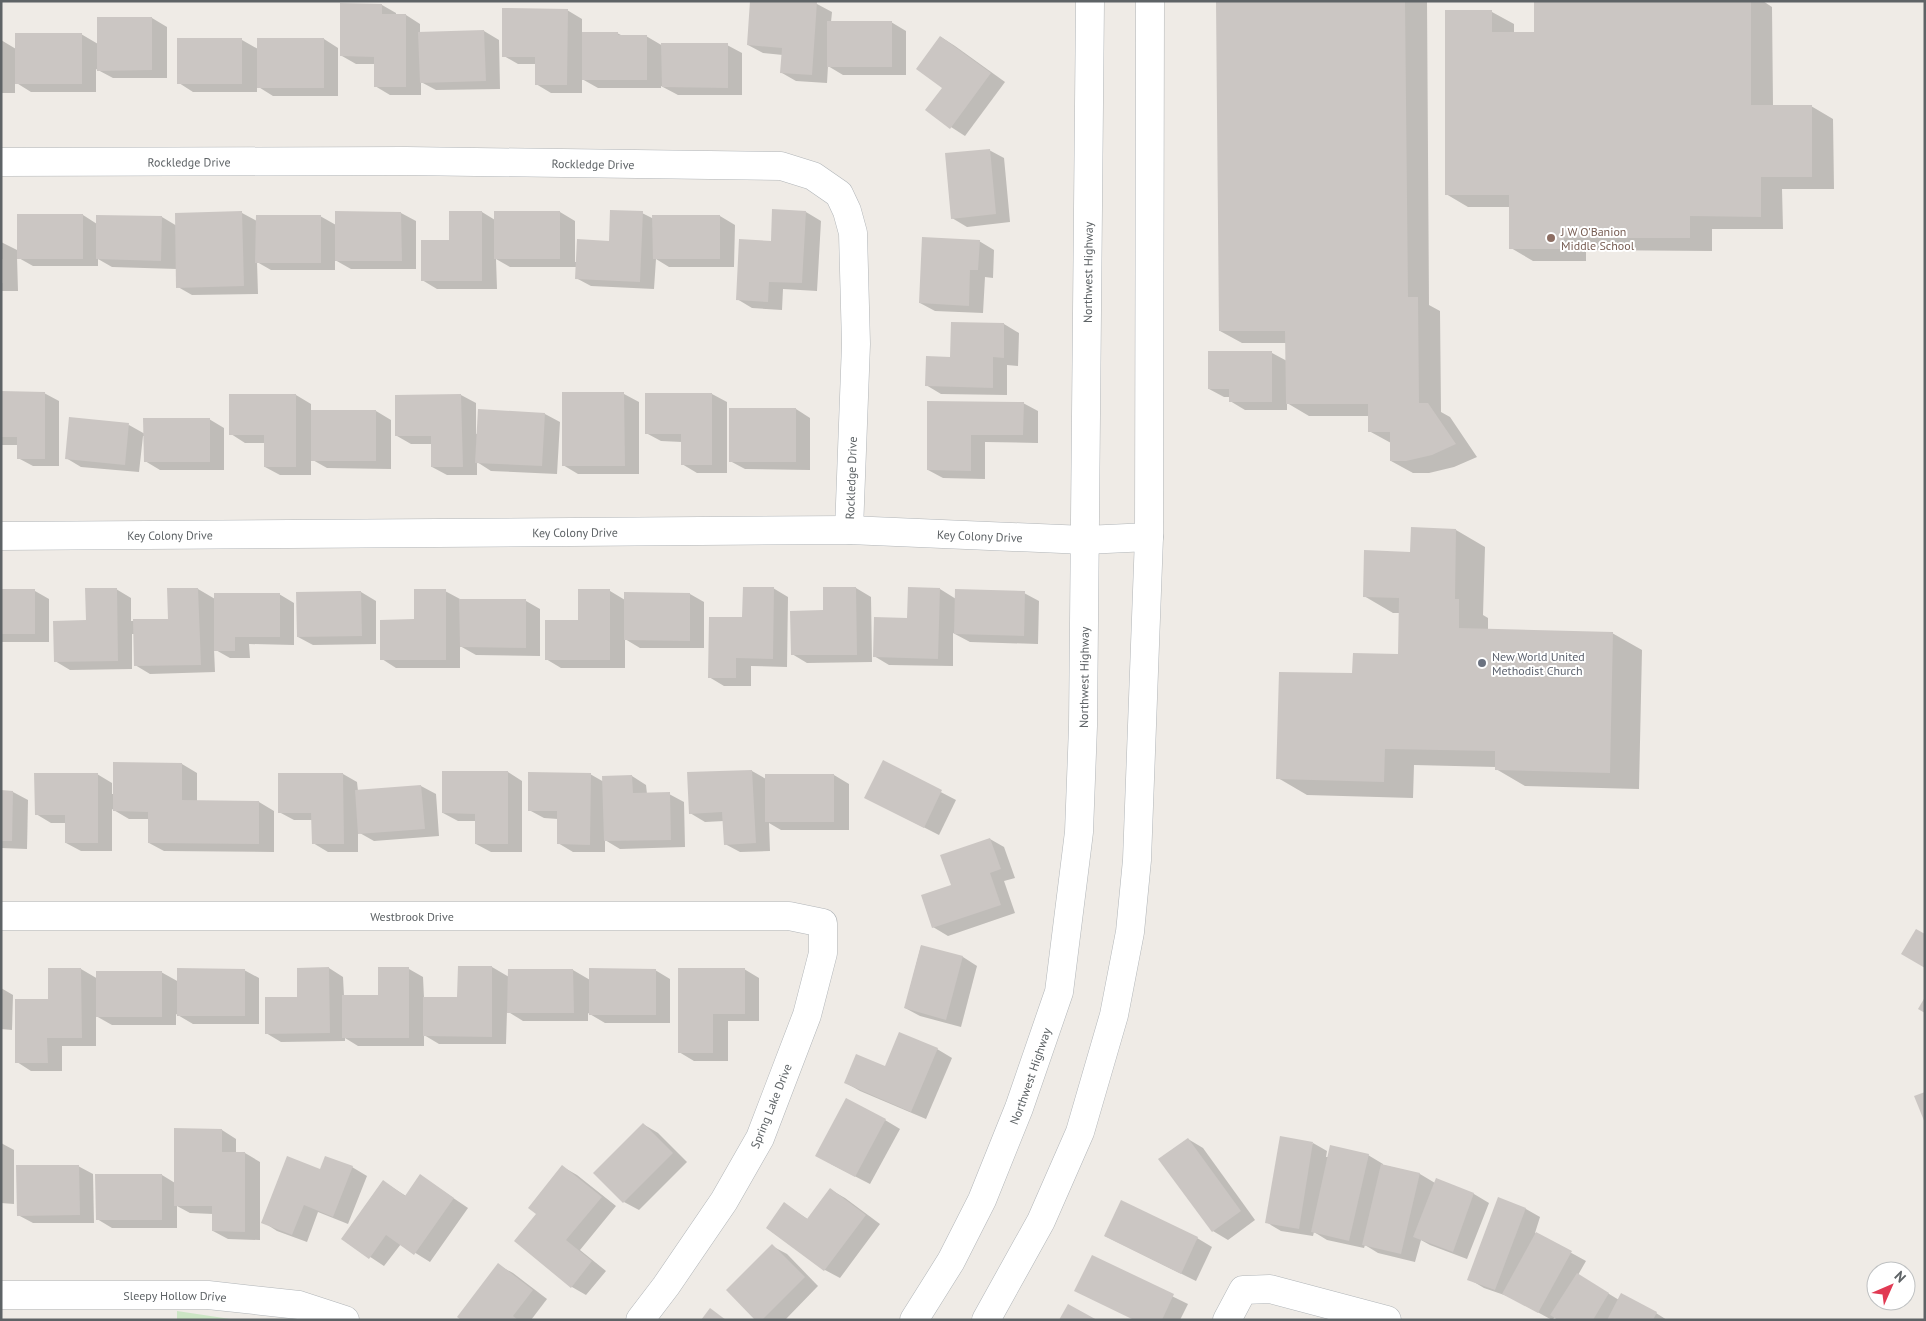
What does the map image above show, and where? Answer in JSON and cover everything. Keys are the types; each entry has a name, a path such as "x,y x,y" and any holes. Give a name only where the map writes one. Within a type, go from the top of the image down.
{"street":[{"name":"Northwest Highway","path":"914,1320 951,1261 982,1200 1019,1108 1059,992 1079,832 1083,726 1090,1"},
{"path":"986,1320 1041,1221 1080,1132 1114,1015 1130,932 1137,860 1149,537 1150,1"},
{"name":"Rockledge Drive","path":"1,162 406,160 780,166 813,176 839,194 847,211 853,233 856,344 849,530"},
{"name":"Key Colony Drive","path":"1,536 849,530 1085,540 1149,537"},
{"name":"Westbrook Drive","path":"1,916 789,916 823,923"},
{"name":"Spring Lake Drive","path":"640,1320 666,1286 724,1201 760,1138 807,1015 823,953 823,923"},
{"path":"1227,1320 1243,1290 1270,1289 1387,1320"},
{"name":"Sleepy Hollow Drive","path":"1,1295 208,1296 299,1305 345,1320"}],"green space":[{"path":"177,1311 237,1320 177,1320"}],"building":[{"path":"750,1 817,2 812,75 780,73 782,48 747,45"},
{"path":"1216,1 1405,1 1408,297 1418,297 1419,403 1428,403 1456,444 1432,455 1406,461 1390,461 1390,432 1368,432 1368,404 1286,404 1285,331 1219,331"},
{"path":"1534,1 1751,1 1751,105 1812,105 1812,177 1761,177 1761,217 1690,216 1690,238 1564,238 1564,249 1509,249 1509,195 1445,195 1445,10 1492,10 1492,32 1534,32"},
{"path":"340,3 382,4 382,14 406,14 406,87 374,87 374,57 340,56"},
{"path":"502,8 568,9 567,85 535,85 535,57 502,57"},
{"path":"97,17 152,17 152,70 97,71"},
{"path":"827,21 892,21 892,67 827,67"},
{"path":"484,30 486,81 420,83 418,32"},
{"path":"582,32 618,32 618,35 647,35 647,80 582,80"},
{"path":"15,33 82,33 82,84 15,84"},
{"path":"940,36 991,73 950,129 925,110 942,88 916,69"},
{"path":"177,38 242,38 242,84 177,84"},
{"path":"257,38 324,38 324,88 257,88"},
{"path":"661,43 728,43 728,88 662,87"},
{"path":"990,149 996,214 951,219 945,153"},
{"path":"772,209 806,211 802,283 769,282 768,302 736,300 739,239 771,241"},
{"path":"610,210 643,211 640,282 575,279 577,239 609,241"},
{"path":"242,211 244,286 176,288 175,213"},
{"path":"335,211 401,212 402,261 335,261"},
{"path":"449,211 482,211 482,281 421,281 421,240 449,240"},
{"path":"494,211 560,211 560,259 494,259"},
{"path":"17,214 83,214 83,259 17,259"},
{"path":"96,215 162,216 161,261 96,259"},
{"path":"256,215 321,215 321,263 255,263"},
{"path":"652,215 720,215 720,259 653,259"},
{"path":"922,237 980,240 978,270 970,270 969,306 919,303"},
{"path":"1,259 3,259 3,283 1,283"},
{"path":"951,322 1004,323 1004,358 993,357 993,388 925,386 926,356 950,357"},
{"path":"1208,351 1272,351 1272,402 1229,402 1229,389 1208,389"},
{"path":"1,391 45,392 45,459 17,459 17,437 1,437"},
{"path":"562,392 624,392 625,466 562,466"},
{"path":"645,393 712,393 712,465 681,465 681,434 645,434"},
{"path":"229,394 296,394 296,467 264,467 264,435 229,435"},
{"path":"461,394 463,467 431,467 431,436 395,436 395,395"},
{"path":"927,401 1024,402 1023,435 971,435 971,471 927,470"},
{"path":"729,408 796,408 796,462 729,462"},
{"path":"478,409 545,413 542,466 475,463"},
{"path":"311,410 376,410 376,461 311,461"},
{"path":"69,417 129,423 125,465 65,459"},
{"path":"143,418 210,418 210,462 144,462"},
{"name":"New World United Methodist Church","path":"1411,527 1456,529 1455,599 1459,599 1459,628 1613,632 1610,773 1495,770 1495,751 1385,749 1384,782 1276,779 1279,672 1352,673 1353,653 1398,654 1399,598 1363,597 1364,550 1410,552"},
{"path":"743,587 774,587 773,659 736,658 736,678 708,678 709,617 742,617"},
{"path":"823,587 856,587 857,655 791,655 790,611 823,610"},
{"path":"908,587 940,588 938,659 873,657 874,617 907,618"},
{"path":"85,588 117,588 118,661 54,662 53,621 86,620"},
{"path":"167,588 198,588 201,665 134,666 133,619 168,619"},
{"path":"1,589 35,589 35,634 1,634"},
{"path":"414,589 446,589 446,660 380,660 380,620 414,619"},
{"path":"578,589 610,589 610,660 545,660 545,620 578,620"},
{"path":"955,589 1025,591 1024,636 954,634"},
{"path":"361,591 362,636 297,637 296,592"},
{"path":"624,592 690,593 690,641 624,640"},
{"path":"214,593 280,593 280,637 235,637 235,651 214,651"},
{"path":"459,599 526,599 526,648 460,647"},
{"path":"883,760 942,790 924,828 864,798"},
{"path":"113,762 182,763 182,800 259,801 259,844 148,843 148,812 113,811"},
{"path":"752,770 756,843 724,845 722,812 689,814 687,772"},
{"path":"442,771 508,771 508,844 475,844 475,814 442,813"},
{"path":"528,772 591,773 590,845 557,844 557,811 528,811"},
{"path":"34,773 98,773 98,843 65,843 65,815 35,815"},
{"path":"278,773 343,773 344,844 312,844 311,813 278,813"},
{"path":"765,774 834,774 834,822 765,822"},
{"path":"632,775 633,793 670,792 671,840 604,841 602,776"},
{"path":"421,785 425,829 358,834 355,790"},
{"path":"1,790 13,791 12,841 1,841"},
{"path":"990,838 1001,869 990,873 1001,905 932,928 921,895 951,885 940,855"},
{"path":"1916,929 1925,934 1925,968 1901,954"},
{"path":"921,945 963,956 946,1020 904,1008"},
{"path":"458,966 492,966 492,1037 423,1036 423,997 457,997"},
{"path":"329,967 330,1033 265,1034 265,997 297,997 297,968"},
{"path":"378,967 409,967 409,1038 342,1038 342,995 378,995"},
{"path":"48,968 81,968 82,1038 47,1038 48,1063 15,1063 15,999 48,999"},
{"path":"177,968 245,969 245,1016 177,1016"},
{"path":"589,968 656,969 656,1015 589,1015"},
{"path":"678,968 745,968 745,1014 713,1014 713,1053 678,1053"},
{"path":"508,969 573,969 574,1013 507,1013"},
{"path":"96,971 162,971 162,1017 96,1017"},
{"path":"1925,997 1925,1013 1918,1009"},
{"path":"899,1032 938,1048 911,1112 844,1083 856,1054 885,1066"},
{"path":"1925,1092 1925,1123 1914,1096"},
{"path":"846,1098 886,1119 855,1177 815,1156"},
{"path":"643,1123 673,1153 623,1203 593,1173"},
{"path":"174,1128 222,1129 222,1152 245,1152 245,1232 212,1231 212,1206 174,1206"},
{"path":"1280,1136 1313,1142 1299,1229 1265,1223"},
{"path":"1188,1138 1241,1211 1212,1232 1158,1159"},
{"path":"1330,1145 1369,1154 1349,1241 1311,1232"},
{"path":"287,1156 320,1169 325,1156 353,1166 333,1217 304,1205 292,1235 261,1223"},
{"path":"1381,1164 1420,1173 1401,1254 1362,1245"},
{"path":"16,1165 79,1165 80,1215 17,1216"},
{"path":"562,1165 602,1197 566,1240 592,1261 571,1288 514,1241 536,1214 528,1208"},
{"path":"95,1174 162,1174 162,1220 96,1220"},
{"path":"420,1174 454,1198 414,1255 386,1235 369,1259 341,1239 383,1180 405,1196"},
{"path":"1436,1178 1474,1193 1453,1252 1413,1237"},
{"path":"830,1188 866,1215 824,1271 766,1228 784,1202 807,1219"},
{"path":"1498,1197 1526,1208 1495,1290 1467,1280"},
{"path":"1121,1200 1198,1237 1181,1274 1104,1236"},
{"path":"1536,1232 1572,1251 1538,1313 1502,1294"},
{"path":"772,1244 805,1277 762,1320 755,1320 726,1290"},
{"path":"1092,1255 1174,1294 1162,1320 1134,1320 1074,1291"},
{"path":"498,1263 533,1290 513,1316 518,1320 461,1320 457,1317"},
{"path":"1577,1273 1609,1293 1593,1320 1558,1320 1550,1315"},
{"path":"1621,1293 1657,1312 1653,1320 1607,1320"},
{"path":"1068,1304 1097,1320 1059,1320"},
{"path":"710,1308 726,1320 701,1320"}],"place":[{"name":"J W O'Banion Middle School","path":"1551,238"},
{"name":"New World United Methodist Church","path":"1482,663"}]}
